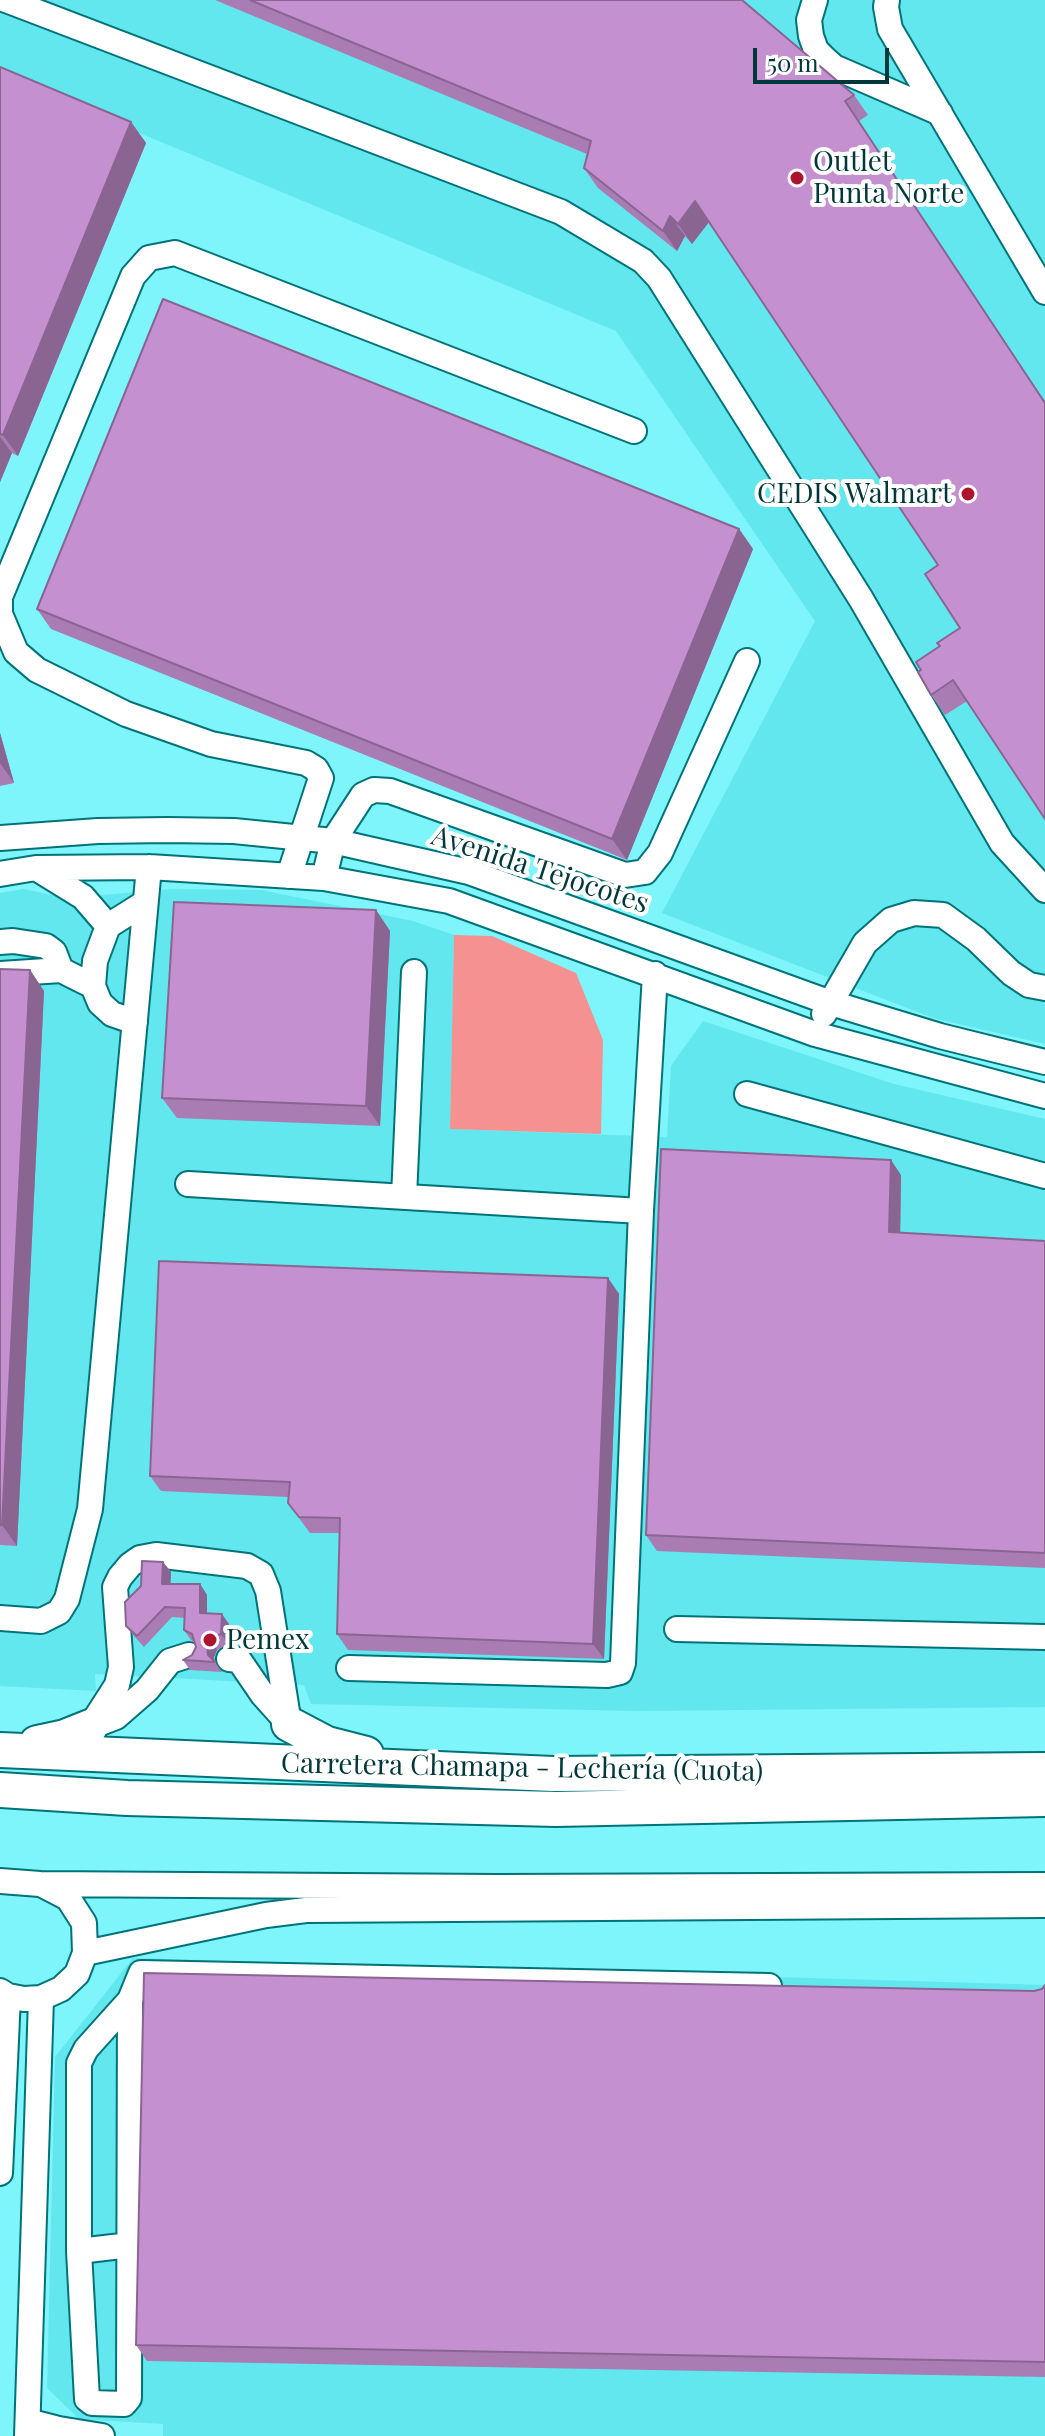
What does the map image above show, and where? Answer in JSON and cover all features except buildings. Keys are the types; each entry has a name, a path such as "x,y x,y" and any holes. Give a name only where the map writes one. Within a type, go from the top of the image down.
{"highway":[{"path":"289,1724 327,1744 362,1754 472,1761 553,1774"},
{"path":"0,1748 42,1743 90,1727"},
{"name":"Carretera Chamapa - Lechería (Cuota)","path":"0,1748 553,1774 1045,1770"},
{"name":"Carretera Chamapa - Lechería (Cuota)","path":"0,1790 127,1798 556,1809 1045,1799"}],"street":[{"path":"6,0 561,212 643,261 659,278 861,599 1002,843 1045,890"},
{"path":"815,0 809,20 811,36 816,50 825,59 834,67 940,113"},
{"path":"887,0 890,29 1045,292"},
{"path":"289,876 321,778 316,769 306,763 211,744 126,714 37,670 16,652 0,614 0,597 133,276 149,258 175,253 634,431"},
{"path":"324,878 333,841 363,795 374,790 390,791 625,875 645,872 660,853 747,661"},
{"name":"Avenida Tejocotes","path":"0,838 167,830 234,831 333,841 469,872 828,1002 940,1036 1045,1062"},
{"path":"0,1618 41,1621 59,1612 67,1599 90,1509 143,904 149,867"},
{"name":"Avenida Tejocotes","path":"0,874 36,868 149,867 324,878 449,901 815,1034 1045,1096"},
{"path":"36,868 83,897 108,926"},
{"path":"135,1022 112,1014 100,1003 93,986 95,961 108,926 143,904"},
{"path":"815,1034 828,1002 865,943 891,920 914,913 943,915 976,939 1011,973 1029,985 1045,988"},
{"path":"0,942 46,946 54,952 61,970"},
{"path":"0,974 61,970 93,986"},
{"path":"404,1197 414,972"},
{"path":"349,1668 607,1675 620,1672 623,1663 641,1211 655,974"},
{"path":"747,1094 1045,1176"},
{"path":"188,1184 641,1211"},
{"path":"90,1727 117,1685 119,1676 115,1587 130,1565 140,1558 156,1555 247,1566 261,1574 268,1591 289,1724"},
{"path":"677,1629 1045,1637"},
{"path":"90,1727 116,1717 147,1690 170,1661 189,1655"},
{"path":"229,1659 239,1660 263,1695 289,1724"},
{"path":"15,1885 1045,1885"},
{"path":"0,2173 4,1993 24,1999 41,1998 61,1989 77,1974 85,1953 84,1923 68,1898 15,1885"},
{"path":"85,1953 266,1915 306,1910 1045,1905"},
{"path":"130,2000 86,2049 79,2063 79,2251 87,2399 92,2403 124,2404 129,2398 130,2000 137,1976 145,1971 792,1986"},
{"path":"41,1998 28,2428 102,2436"},
{"path":"79,2251 130,2245"}],"shaded area":[{"path":"0,0 1045,0 1045,1044 933,1018 662,913 815,621 616,331 0,75"},
{"path":"23,889 68,898 172,889 261,890 413,921 454,935 450,1129 667,1137 671,1066 703,1021 894,1084 1045,1119 1045,1707 638,1711 311,1704 304,1685 95,1674 96,1691 0,1686 0,893"},
{"path":"454,935 492,936 576,973 603,1040 601,1134 450,1129"},
{"path":"133,1958 1045,1985 1045,2436 163,2436 163,2424 79,2419 47,2388 55,2057"}],"place":[{"name":"Outlet Punta Norte","path":"797,178"},
{"name":"CEDIS Walmart","path":"968,494"},
{"name":"Pemex","path":"210,1640"}]}
